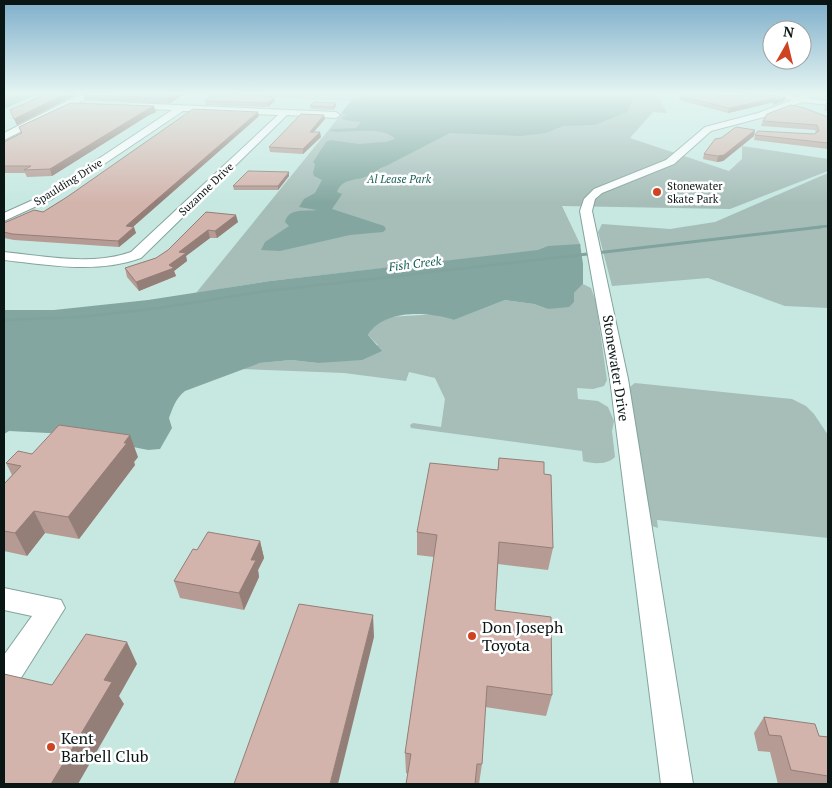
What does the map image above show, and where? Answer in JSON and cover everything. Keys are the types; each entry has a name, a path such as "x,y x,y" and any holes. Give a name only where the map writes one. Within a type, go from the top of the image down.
{"street":[{"path":"4,137 18,130"},
{"name":"Spaulding Drive","path":"4,217 48,197 148,130"},
{"name":"Suzanne Drive","path":"4,256 102,263 124,260 136,255 268,130"},
{"name":"Stonewater Drive","path":"677,784 619,379 586,211 592,196 605,188 668,163 686,150 700,133 706,130"},
{"path":"4,599 52,608 4,679"}],"green space":[{"name":"Al Lease Park","path":"329,130 637,130 630,138 729,171 742,159 742,146 828,159 828,171 730,209 562,206 581,246 270,281 196,293"},
{"path":"554,130 546,133 520,136 450,133 368,176 346,182 339,187 337,192 342,194 332,209 384,226 386,229 383,232 350,235 280,251 261,250 265,242 289,226 285,222 290,214 298,211 317,210 299,207 304,199 315,193 322,180 314,176 315,164 313,162 326,142 330,140 359,144 386,142 395,139 382,132 330,131"},
{"path":"828,173 828,308 785,306 708,278 612,286 598,232 602,224 670,229 715,222"},
{"path":"580,244 583,284 574,293 574,302 569,307 548,309 534,304 505,300 454,320 420,314 395,316 384,320 368,335 382,351 362,360 318,363 291,360 260,363 185,391 173,406 169,418 172,428 160,449 148,450 68,434 9,431 4,434 4,310 54,310 148,300 270,281 538,250 548,246"},
{"path":"583,284 591,288 596,302 607,380 604,386 593,389 577,388 578,399 598,401 608,407 614,421 612,431 615,457 604,463 583,461 582,451 411,428 410,425 413,423 441,427 445,399 435,378 409,372 406,381 344,373 241,369 260,363 291,360 318,363 378,345 368,335 373,327 388,317 438,314 454,320 505,300 534,304 548,309 574,302 574,293"},
{"path":"635,383 792,399 806,406 814,414 828,435 828,538 657,520 658,528 649,525 627,389"}],"building":[{"path":"20,130 114,130 50,169 24,170 31,166 4,166 4,142 22,133"},
{"path":"163,130 237,130 126,226 134,227 118,241 4,232 4,223 34,210 43,212"},
{"path":"286,130 312,130 310,132 320,132 303,149 269,147"},
{"path":"732,130 755,130 724,155 704,154 715,139 721,138"},
{"path":"828,130 828,143 755,135 758,131 814,134"},
{"path":"248,171 289,172 278,186 233,186"},
{"path":"206,212 236,215 215,231 208,230 179,252 186,253 169,265 174,268 136,282 125,268 156,258 168,250"},
{"path":"59,425 130,435 124,443 127,443 68,517 34,511 15,533 4,531 4,484 21,466 6,463 18,451 32,454"},
{"name":"Don Joseph Toyota","path":"499,458 544,462 544,474 551,475 553,548 499,542 495,610 551,617 552,695 487,686 482,764 477,764 475,784 406,784 411,754 405,753 437,535 417,532 430,463 498,470"},
{"path":"208,532 260,541 251,560 256,560 239,593 174,581 193,549 197,550"},
{"path":"299,604 373,615 330,784 234,784"},
{"name":"Kent Barbell Club","path":"86,634 127,642 104,680 112,682 51,784 4,784 4,674 52,685"},
{"path":"764,717 815,724 819,736 828,737 828,776 791,770 781,736 769,735"}],"waterway":[{"name":"Fish Creek","path":"811,228 828,226"},
{"name":"Fish Creek","path":"4,320 81,317 159,308 259,292 821,227"}],"place":[{"name":"Stonewater Skate Park","path":"657,192"},
{"name":"Don Joseph Toyota","path":"472,636"},
{"name":"Kent Barbell Club","path":"51,747"}]}
